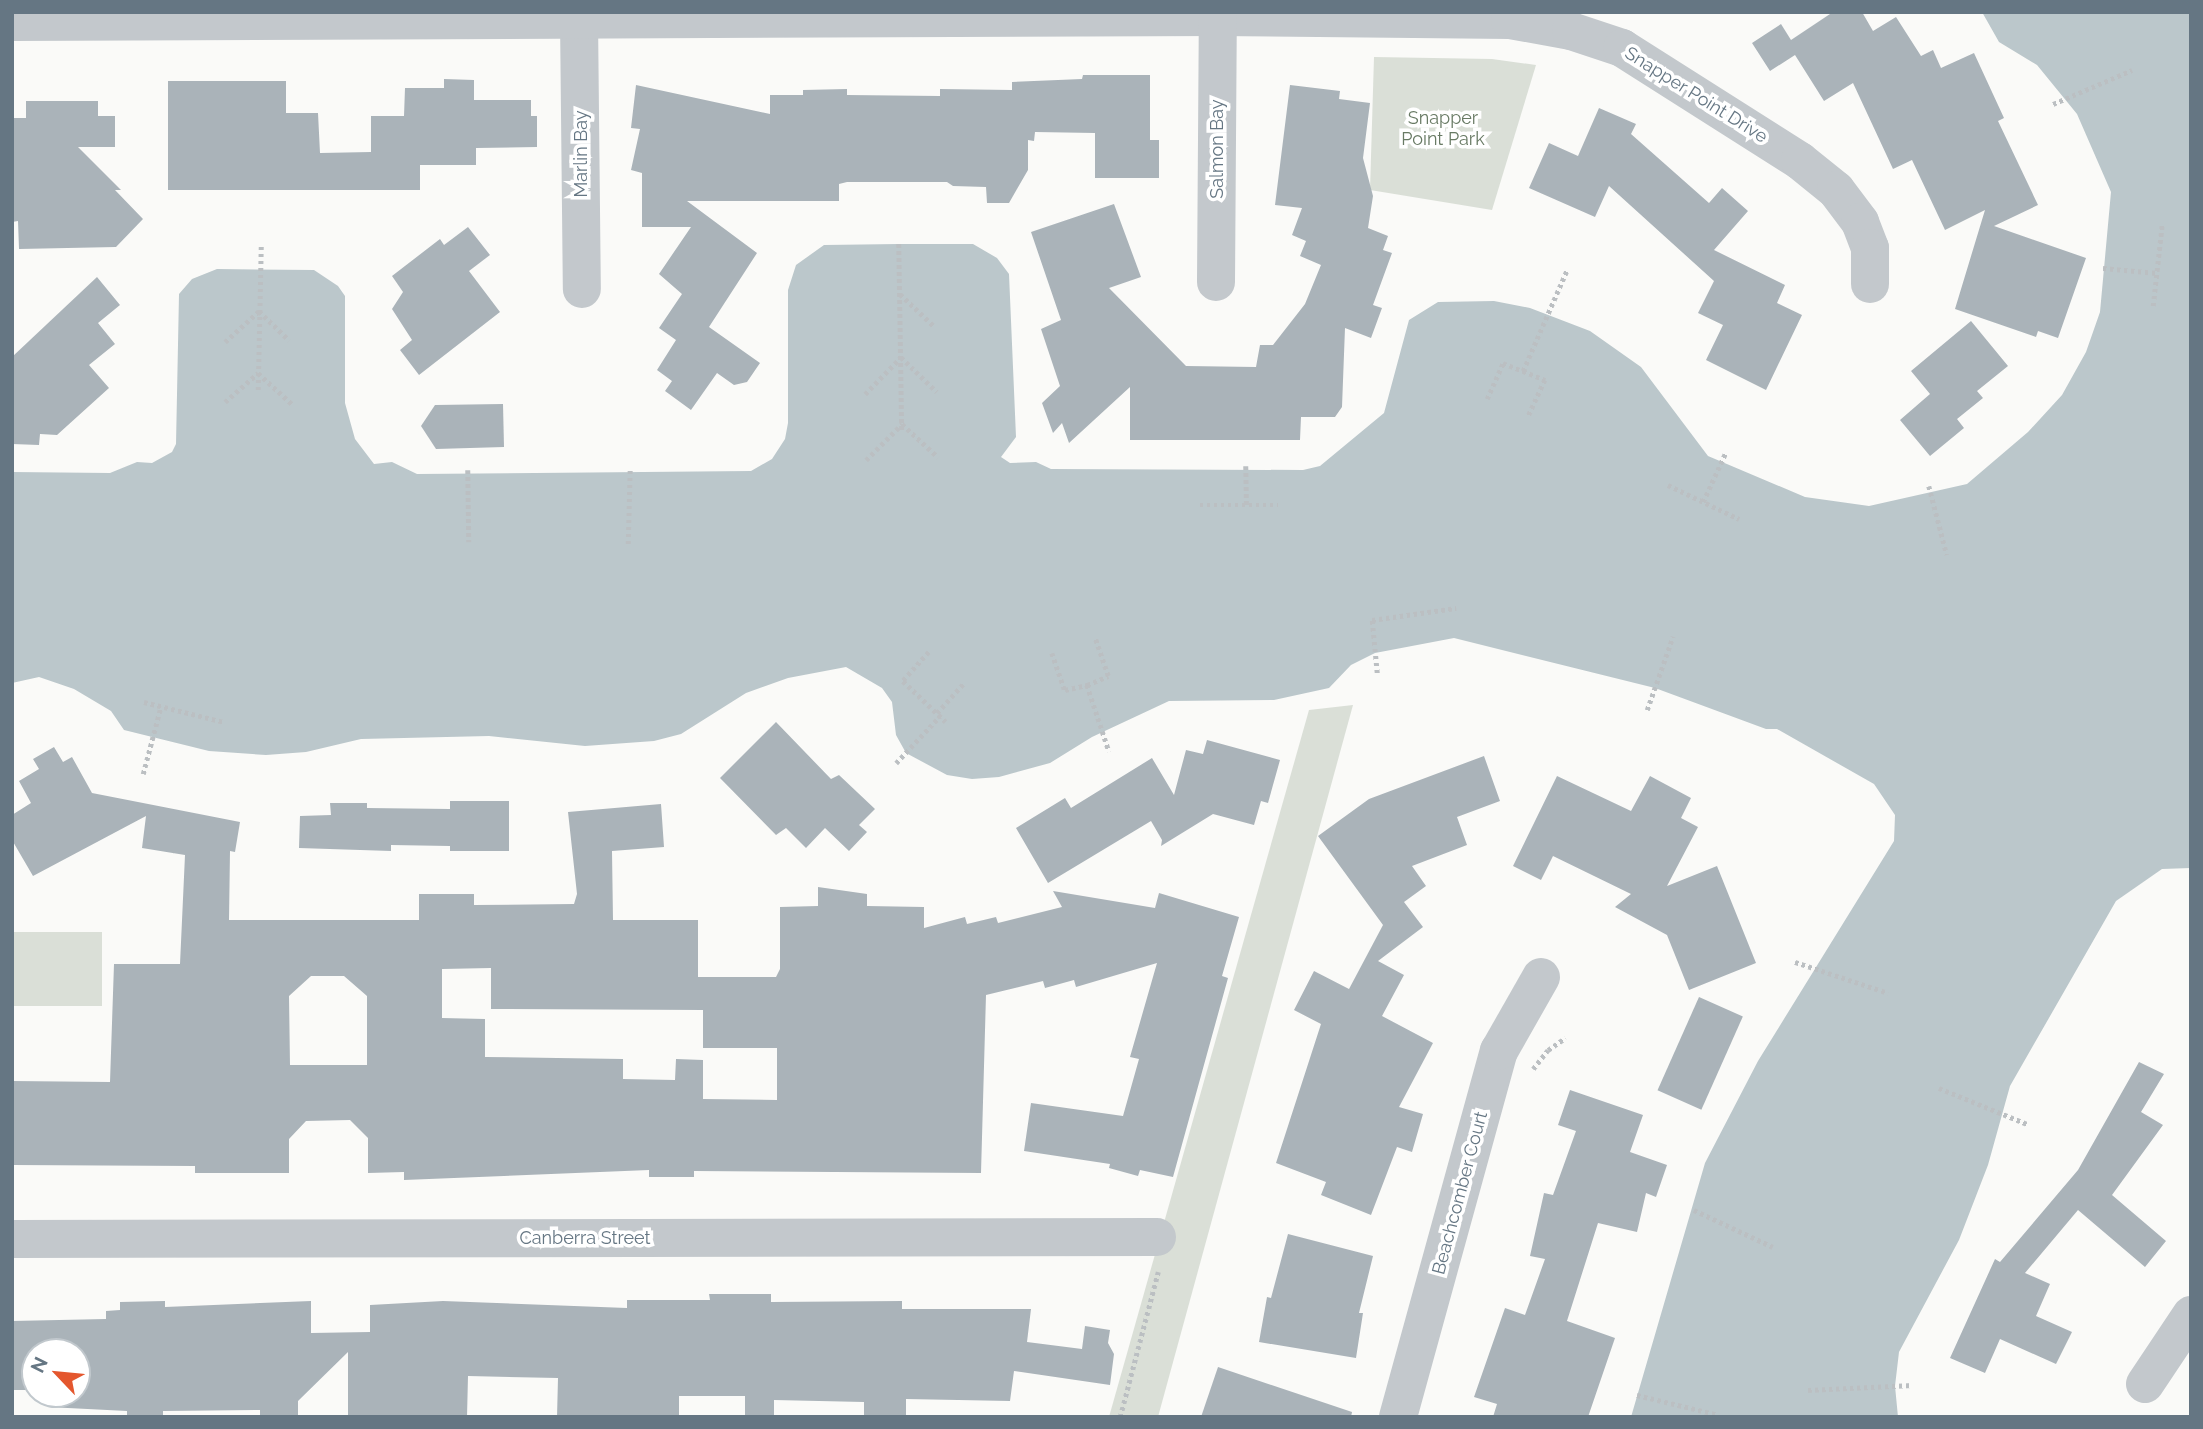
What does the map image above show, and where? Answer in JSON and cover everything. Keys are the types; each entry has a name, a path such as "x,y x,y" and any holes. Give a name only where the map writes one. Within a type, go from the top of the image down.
{"street":[{"name":"Snapper Point Drive","path":"12,22 1510,16 1622,48 1800,161 1836,190 1860,222 1870,248 1870,284"},
{"name":"Salmon Bay","path":"1216,282 1218,17"},
{"name":"Marlin Bay","path":"579,18 582,289"},
{"name":"Beachcomber Court","path":"1398,1417 1499,1051 1541,977"},
{"name":"Canberra Street","path":"12,1239 1157,1237"},
{"path":"2146,1384 2191,1315"}],"path":[{"path":"2053,104 2132,69"},
{"path":"2153,306 2162,225"},
{"path":"258,390 261,244"},
{"path":"899,244 902,432"},
{"path":"2103,268 2157,274"},
{"path":"1523,371 1567,270"},
{"path":"900,294 935,327"},
{"path":"259,311 289,340"},
{"path":"225,341 259,311"},
{"path":"901,357 937,392"},
{"path":"865,394 901,357"},
{"path":"1487,399 1503,363 1545,380 1528,417"},
{"path":"225,402 258,373"},
{"path":"258,373 292,404"},
{"path":"902,424 938,457"},
{"path":"866,460 902,424"},
{"path":"1703,502 1725,454"},
{"path":"1246,466 1247,505"},
{"path":"628,544 630,469"},
{"path":"468,470 468,542"},
{"path":"1668,485 1739,519"},
{"path":"1929,486 1947,555"},
{"path":"1199,505 1278,506"},
{"path":"1377,673 1372,620 1456,608"},
{"path":"1647,710 1673,636"},
{"path":"1052,653 1065,690 1087,685 1108,677 1095,638"},
{"path":"929,652 903,681 946,722"},
{"path":"896,763 964,683"},
{"path":"1087,685 1109,751"},
{"path":"144,702 224,722"},
{"path":"143,774 161,706"},
{"path":"1795,962 1888,993"},
{"path":"1939,1088 2027,1124"},
{"path":"1694,1210 1773,1247"},
{"path":"1120,1417 1168,1236 1157,1237"},
{"path":"1808,1390 1913,1385"},
{"path":"1637,1395 1719,1415"}],"green space":[{"name":"Snapper Point Park","path":"1374,57 1492,59 1536,65 1492,210 1370,190"},
{"path":"1353,705 1158,1417 1109,1417 1309,710"},
{"path":"12,932 102,932 102,1006 12,1006"}],"shaded area":[{"path":"1982,12 2191,12 2191,868 2162,869 2116,901 2010,1086 1988,1165 1959,1240 1899,1352 1895,1386 1898,1417 1631,1417 1705,1163 1758,1061 1894,841 1895,815 1874,784 1777,729 1766,729 1655,688 1454,638 1375,653 1351,665 1329,688 1274,700 1169,701 1092,737 1050,763 999,777 972,779 947,775 906,753 896,735 892,702 882,688 846,667 788,678 746,693 681,734 654,741 585,746 489,736 361,739 306,752 266,755 209,751 124,730 111,711 74,689 39,677 12,683 12,472 110,473 137,462 152,463 172,452 176,444 179,294 192,279 217,269 314,270 338,286 345,296 345,403 355,439 374,464 392,462 417,474 751,471 772,459 785,439 788,423 788,290 796,265 824,245 973,244 997,258 1009,274 1016,437 1001,457 1010,463 1036,462 1051,469 1303,470 1320,466 1384,413 1409,320 1438,302 1494,301 1530,308 1590,331 1641,367 1708,456 1805,497 1869,506 1967,484 2028,432 2062,395 2086,352 2100,312 2111,192 2077,114 2037,65 1999,42"}],"building":[{"path":"1833,12 1862,12 1873,31 1896,17 1921,56 1933,50 1941,68 1974,53 2004,118 1998,121 2038,205 1994,226 2086,258 2058,338 2038,331 2036,337 1955,309 1985,210 1945,230 1912,160 1893,169 1853,83 1824,101 1795,55 1770,71 1752,43 1781,24 1791,40"},
{"path":"1083,75 1150,75 1150,140 1159,140 1159,178 1095,178 1095,133 1035,132 1034,141 1028,140 1028,170 1009,203 987,203 986,187 953,186 947,182 847,182 839,184 839,201 687,201 757,253 709,327 760,363 747,382 734,385 717,373 691,410 665,391 672,381 657,370 676,340 659,328 682,294 659,274 691,227 642,227 642,173 631,170 640,129 631,128 636,85 770,114 770,95 803,95 803,90 847,89 847,95 940,96 940,89 1012,90 1012,82 1082,79"},
{"path":"444,79 474,80 474,100 531,100 531,116 537,116 537,147 476,148 476,165 420,165 420,190 168,190 168,81 286,81 286,113 318,113 320,153 371,152 371,116 404,116 405,88 444,88"},
{"path":"1290,85 1340,91 1339,99 1370,103 1363,158 1373,196 1368,228 1388,236 1383,250 1392,253 1373,305 1382,308 1371,338 1345,328 1342,407 1335,417 1301,417 1300,440 1130,440 1130,387 1069,443 1062,423 1053,433 1042,403 1060,386 1041,329 1061,320 1031,232 1114,204 1141,277 1109,288 1186,366 1256,367 1260,345 1273,345 1305,304 1321,265 1300,256 1306,241 1292,235 1302,208 1275,205"},
{"path":"26,101 98,101 98,116 115,116 115,147 78,147 121,190 115,190 143,219 116,247 19,249 18,221 12,222 12,118 26,118"},
{"path":"1599,108 1636,124 1631,134 1709,203 1722,188 1748,211 1714,250 1785,285 1777,303 1802,315 1766,390 1706,360 1723,325 1698,313 1714,281 1609,186 1595,217 1529,188 1549,143 1578,156"},
{"path":"468,227 490,255 469,271 500,312 419,375 400,350 412,340 392,309 403,292 392,276 440,239 444,245"},
{"path":"97,277 120,305 98,323 115,344 89,365 109,388 57,435 40,434 39,445 12,444 12,357"},
{"path":"1971,321 2008,366 1977,391 1983,398 1957,419 1964,428 1930,456 1900,420 1930,394 1911,371"},
{"path":"503,404 504,447 436,449 421,426 435,405"},
{"path":"776,722 831,779 839,775 875,809 859,825 867,832 849,851 825,828 806,848 786,828 776,835 720,778"},
{"path":"1207,740 1280,760 1268,803 1261,801 1254,825 1213,814 1161,846 1162,840 1151,821 1048,883 1016,828 1065,798 1071,808 1152,758 1174,795 1186,750 1203,754"},
{"path":"54,747 63,762 72,757 92,793 240,822 235,852 230,851 229,920 419,920 419,894 474,894 474,905 574,904 577,894 568,812 661,804 664,847 612,851 613,920 698,920 698,977 776,977 780,969 780,907 818,906 818,887 867,894 867,906 924,907 924,928 965,917 967,924 996,917 998,923 1062,907 1053,891 1155,908 1159,893 1239,917 1222,976 1228,978 1173,1177 1140,1170 1138,1176 1109,1168 1110,1164 1024,1151 1031,1103 1123,1116 1139,1059 1130,1057 1157,963 1076,987 1074,980 1045,988 1043,981 986,995 981,1173 694,1171 694,1177 649,1177 649,1170 404,1180 404,1172 368,1173 368,1138 350,1120 306,1121 289,1139 289,1173 195,1173 195,1166 12,1165 12,1081 110,1082 114,964 180,964 185,855 142,848 146,816 33,876 12,840 12,815 31,803 19,781 39,769 33,759","holes":["491,968 491,1009 703,1010 703,1048 777,1048 777,1100 703,1099 703,1060 676,1059 675,1080 623,1079 623,1059 485,1057 485,1019 442,1018 442,969","311,976 344,976 367,996 367,1065 290,1065 289,996"]},
{"path":"1484,756 1500,801 1457,817 1467,845 1412,866 1426,886 1404,902 1423,927 1378,961 1404,975 1382,1016 1433,1043 1399,1107 1423,1114 1412,1152 1397,1147 1371,1215 1321,1195 1326,1182 1276,1163 1321,1024 1294,1010 1314,971 1349,989 1383,925 1318,836 1369,799"},
{"path":"1557,776 1631,811 1650,776 1691,798 1681,818 1698,827 1667,886 1717,866 1756,963 1689,990 1667,935 1615,907 1631,894 1553,856 1541,880 1513,866"},
{"path":"450,801 509,801 509,851 450,851 450,846 391,845 391,851 299,848 300,816 331,815 330,803 367,803 367,808 450,809"},
{"path":"1699,997 1743,1017 1701,1110 1658,1090"},
{"path":"2139,1062 2164,1074 2141,1112 2163,1125 2112,1195 2166,1241 2145,1267 2078,1210 2025,1273 2050,1284 2036,1316 2072,1332 2056,1364 2000,1339 1985,1373 1950,1358 1995,1259 2000,1262 2078,1170"},
{"path":"1570,1090 1643,1115 1630,1152 1667,1165 1656,1197 1646,1193 1637,1232 1598,1223 1567,1321 1615,1338 1588,1417 1493,1417 1497,1404 1474,1397 1505,1308 1525,1315 1545,1259 1530,1256 1544,1193 1553,1195 1576,1131 1558,1125"},
{"path":"1288,1234 1373,1256 1359,1313 1363,1313 1356,1358 1259,1342 1267,1297 1271,1298"},
{"path":"709,1294 771,1294 771,1302 902,1301 902,1309 1031,1309 1027,1342 1082,1349 1085,1326 1110,1330 1108,1343 1114,1354 1110,1385 1014,1371 1010,1401 906,1399 906,1417 864,1417 864,1402 774,1400 774,1417 745,1417 745,1396 679,1396 679,1417 557,1417 558,1378 468,1376 467,1417 348,1417 348,1352 298,1401 298,1417 260,1417 260,1410 163,1411 163,1417 127,1417 127,1411 68,1408 91,1408 91,1338 21,1338 21,1390 12,1390 12,1321 106,1319 106,1311 120,1310 120,1302 165,1301 165,1307 311,1301 311,1333 370,1332 370,1305 443,1301 627,1308 627,1300 710,1300"},
{"path":"1218,1367 1352,1412 1351,1417 1201,1417"}]}
